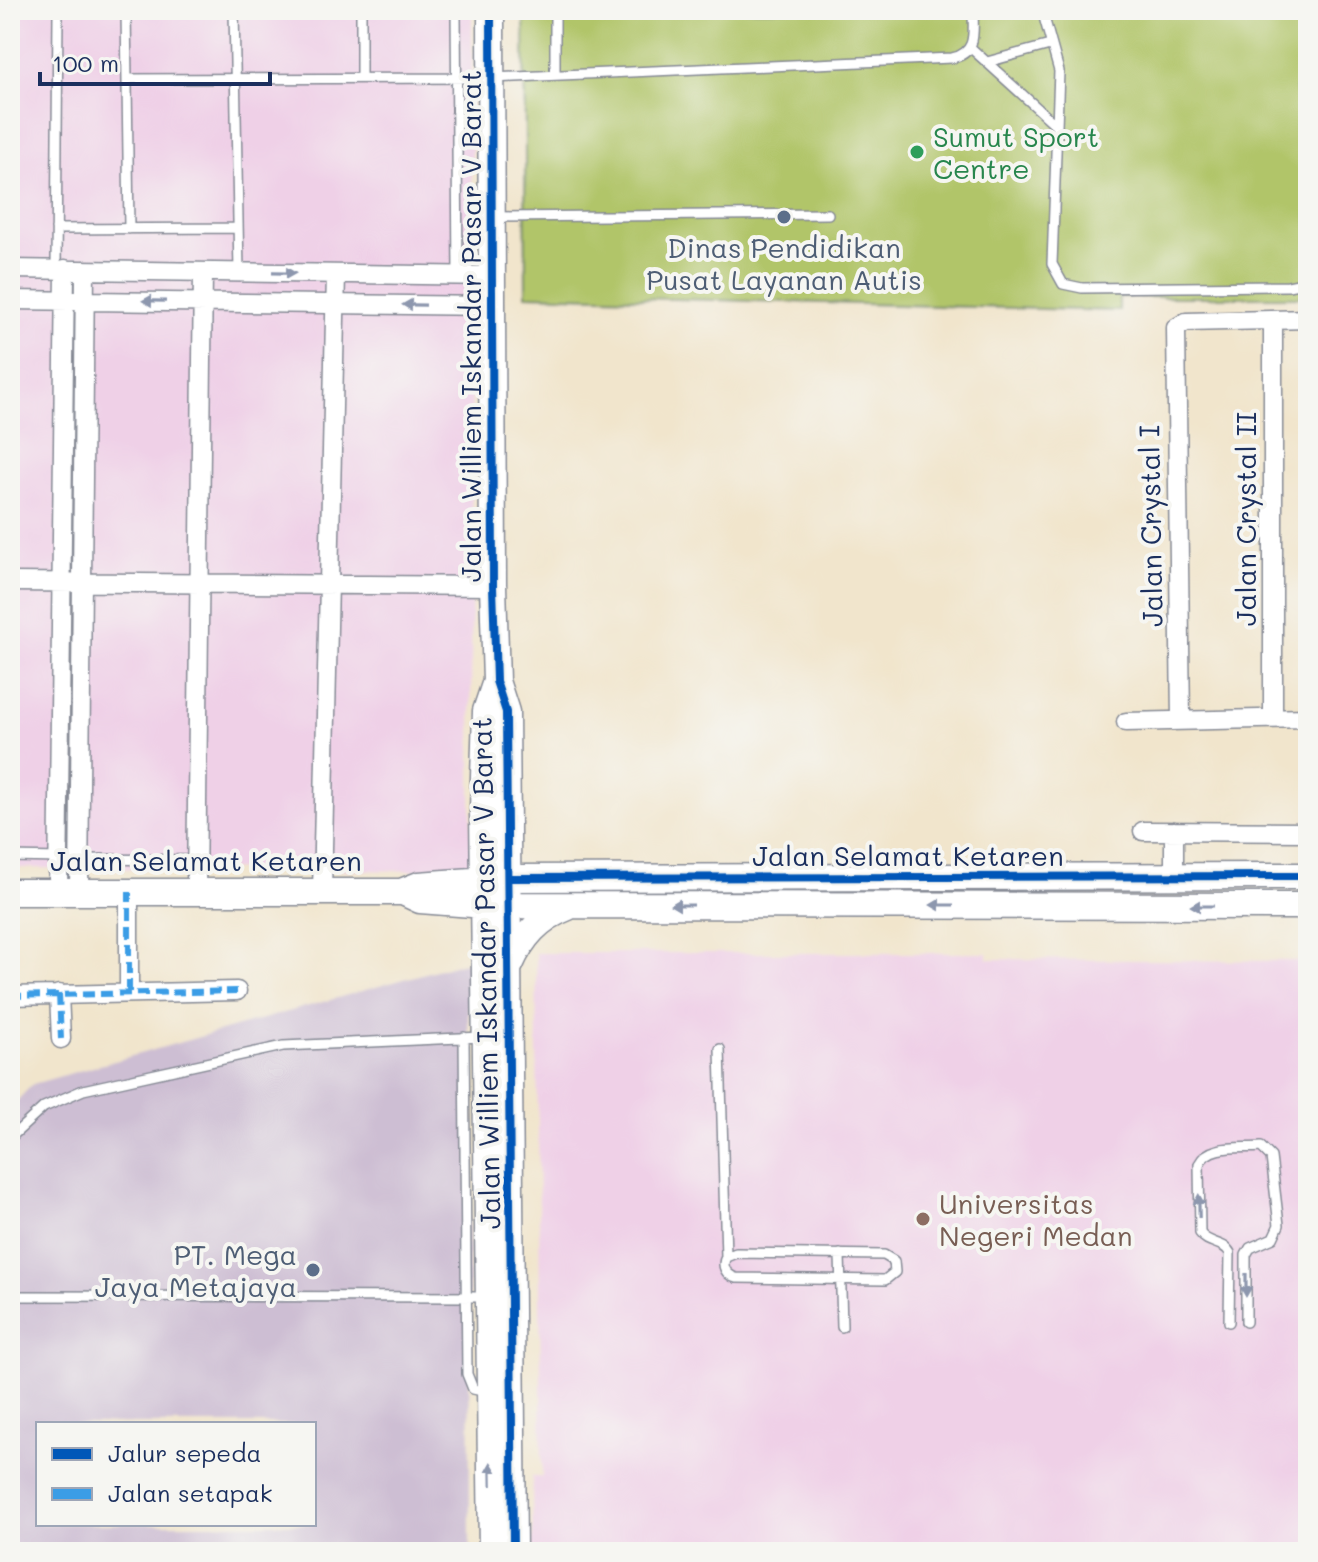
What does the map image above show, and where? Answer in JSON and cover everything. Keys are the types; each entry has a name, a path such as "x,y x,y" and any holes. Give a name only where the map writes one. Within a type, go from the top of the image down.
{"street":[{"name":"Jalan Williem Iskandar Pasar V Barat","path":"491,10 496,681 486,711 496,892 508,969 489,1297 513,1552"},
{"path":"10,269 492,276"},
{"path":"60,269 64,300 58,858 69,892"},
{"path":"69,892 80,859 85,270"},
{"path":"196,892 203,272"},
{"path":"322,892 336,274"},
{"path":"10,300 492,306"},
{"path":"1273,320 1308,319"},
{"name":"Jalan Crystal I","path":"1181,720 1176,331 1178,325 1186,322 1273,320"},
{"name":"Jalan Crystal II","path":"1273,320 1273,718"},
{"path":"10,582 493,586"},
{"path":"1126,722 1308,718"},
{"path":"1143,831 1308,832"},
{"path":"1174,831 1174,876"},
{"path":"1258,906 1259,876"},
{"name":"Jalan Selamat Ketaren","path":"10,892 401,892 420,900 496,892 786,878 1308,876"},
{"path":"786,878 787,905"},
{"path":"129,892 129,992"},
{"name":"Jalan Williem Iskandar Pasar V Barat","path":"492,1552 489,1297 476,1037 496,892"},
{"name":"Jalan Selamat Ketaren","path":"496,892 571,905 1308,906"},
{"path":"508,969 526,936 539,923 571,905"},
{"path":"10,996 237,991"},
{"path":"59,994 61,1039"}],"lane":[{"path":"58,10 56,229 60,269"},
{"path":"126,10 129,229"},
{"path":"234,10 239,272"},
{"path":"361,10 361,78"},
{"path":"456,10 458,276"},
{"path":"555,10 555,75"},
{"path":"127,79 492,78 952,58 966,54 971,48 973,10"},
{"path":"1042,10 1059,71 1052,264 1063,284 1082,288 1296,286 1308,282"},
{"path":"1306,10 1308,86"},
{"path":"987,62 1050,45"},
{"path":"971,48 1057,126"},
{"path":"492,217 828,214"},
{"path":"56,229 238,228"},
{"path":"10,857 195,860"},
{"path":"10,1138 44,1107 83,1090 293,1044 476,1037"},
{"path":"720,1049 724,1268 736,1278 889,1280 896,1268 892,1258 884,1255 736,1253 726,1257"},
{"path":"1229,1322 1230,1253 1225,1247 1204,1239 1200,1233 1199,1164 1204,1155 1213,1150 1261,1147 1270,1153 1279,1225 1273,1238 1250,1248 1246,1255 1246,1322"},
{"path":"840,1254 842,1327"},
{"path":"10,1296 489,1297"},
{"path":"254,1552 492,1552"}],"shaded area":[{"path":"10,10 472,10 471,871 10,868"},
{"name":"Universitas Negeri Medan","path":"536,953 988,953 988,959 1308,961 1308,1552 533,1552 532,1477 542,1477"},
{"path":"468,961 470,1552 10,1552 10,1108 33,1084"}],"green space":[{"name":"Sumut Sport Centre","path":"524,10 1308,10 1308,297 1119,297 1119,311 526,295"}],"marked path":[{"path":"129,892 129,992"},
{"path":"10,996 237,991"},
{"path":"59,994 61,1039"}],"cycle path":[{"path":"491,10 493,586 496,681 506,712 513,1552"},
{"path":"508,878 1308,876"}],"place":[{"name":"Sumut Sport Centre","path":"917,152"},
{"name":"Dinas Pendidikan Pusat Layanan Autis","path":"784,217"},
{"name":"Universitas Negeri Medan","path":"923,1219"},
{"name":"PT. Mega Jaya Metajaya","path":"313,1270"}]}
